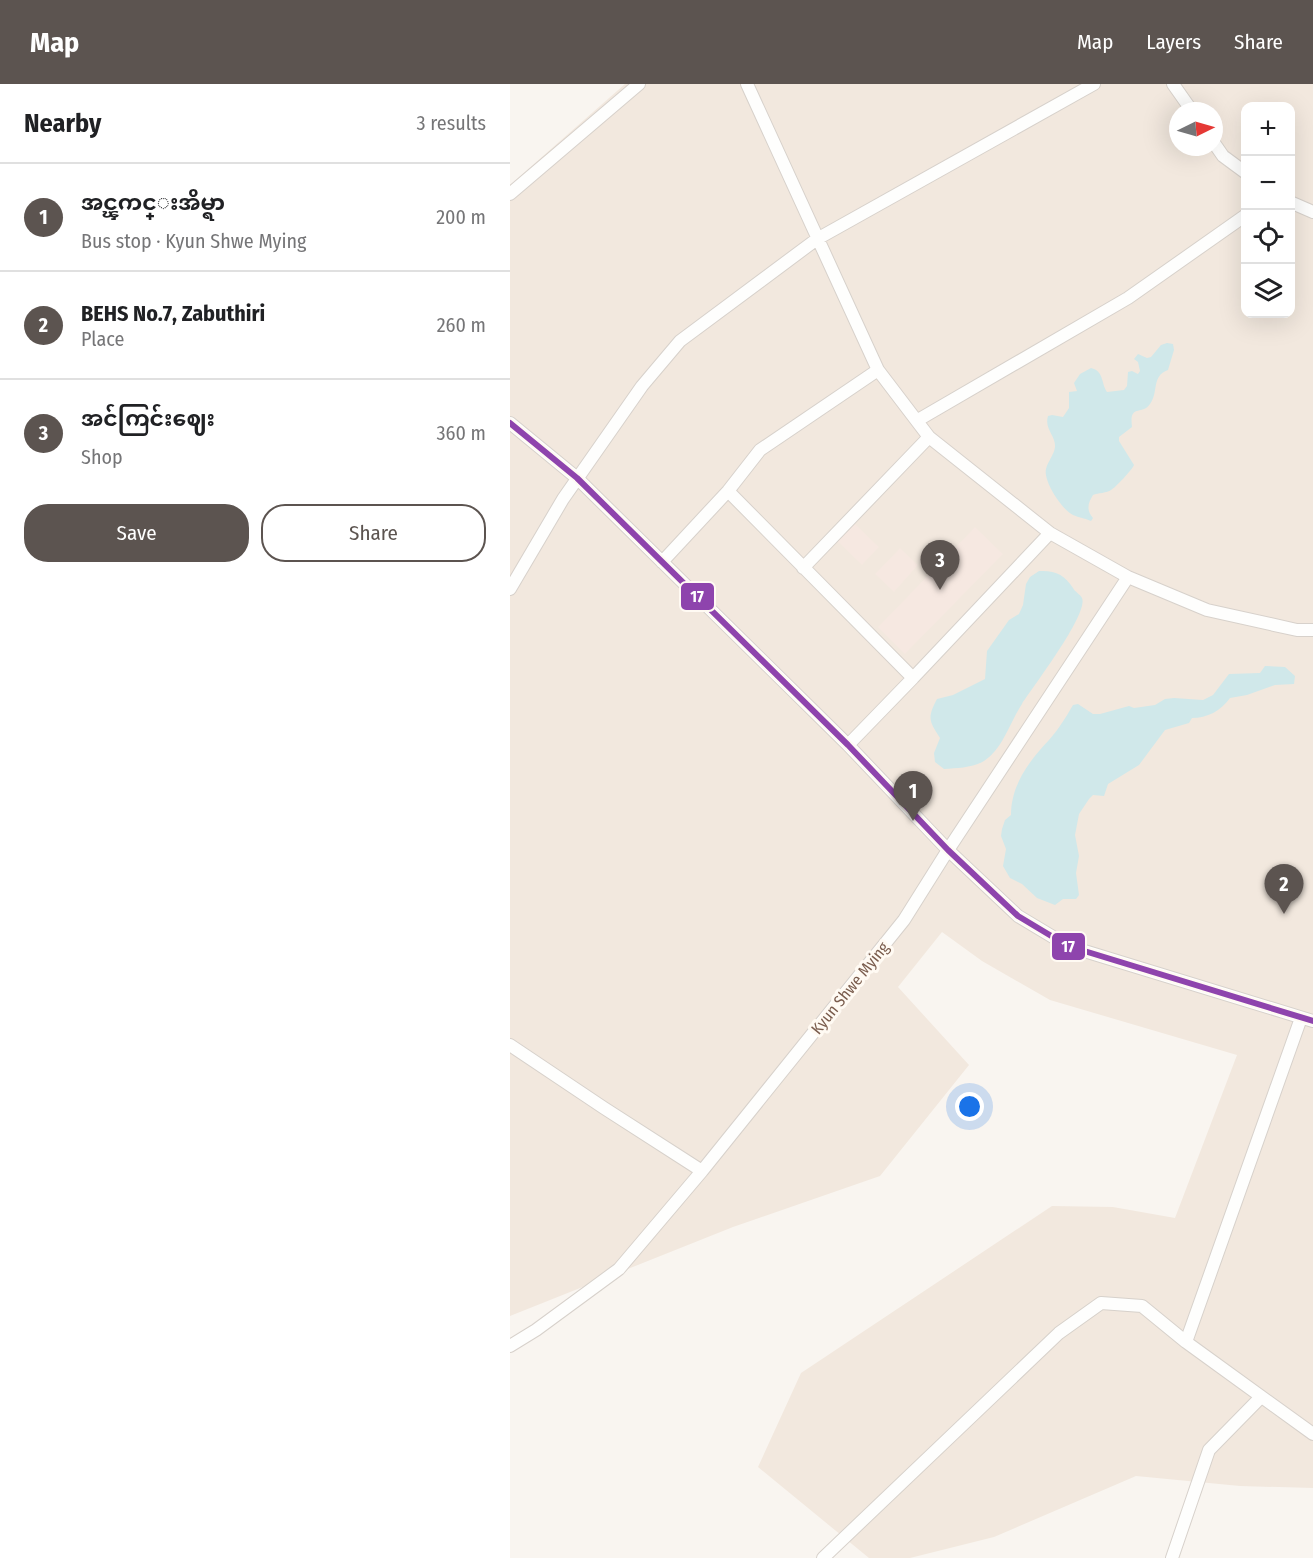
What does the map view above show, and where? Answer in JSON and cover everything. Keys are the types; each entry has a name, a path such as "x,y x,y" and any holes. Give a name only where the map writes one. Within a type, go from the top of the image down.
{"street":[{"path":"510,194 639,84"},
{"path":"747,84 878,370 929,437 1050,533 1128,577 1207,610 1297,630 1313,630"},
{"path":"510,590 563,498 642,386 680,342 817,239 1094,84"},
{"path":"1173,84 1186,102"},
{"path":"1223,156 1241,169"},
{"path":"1295,204 1313,212"},
{"path":"918,420 1128,298 1241,219"},
{"path":"662,562 728,491 760,450 878,370"},
{"path":"510,423 577,478 848,746 948,850 1018,916 1068,946 1307,1019 1186,1342"},
{"path":"804,568 929,437"},
{"path":"728,491 913,678"},
{"path":"848,746 1050,533"},
{"name":"Kyun Shwe Mying","path":"510,1346 536,1330 619,1269 702,1171 904,920 1128,577"},
{"path":"510,1045 702,1171"},
{"path":"823,1558 1059,1333 1101,1303 1142,1306 1186,1342 1313,1434"},
{"path":"1172,1558 1209,1450 1262,1397"}],"shaded area":[{"path":"625,84 1313,84 1313,1488 1240,1486 1136,1476 994,1537 910,1558 869,1558 758,1467 801,1373 1052,1206 1113,1207 1175,1218 1237,1055 1050,1000 982,961 942,932 898,987 969,1065 880,1176 733,1227 510,1316 510,185"},
{"path":"853,522 879,547 862,565 836,540"},
{"path":"975,527 1003,554 905,654 878,627"},
{"path":"900,548 918,565 894,592 875,574"}],"water":[{"path":"1173,344 1174,350 1168,370 1159,376 1150,404 1134,412 1132,427 1119,437 1119,441 1134,465 1113,489 1093,495 1088,506 1093,518 1091,521 1073,515 1059,501 1047,481 1046,469 1055,447 1047,421 1048,416 1063,417 1069,408 1069,392 1077,391 1074,383 1080,374 1091,368 1100,375 1107,392 1124,390 1127,386 1128,372 1138,374 1140,371 1138,362 1134,359 1138,354 1147,358 1151,357 1161,345"},
{"path":"1039,571 1050,571 1063,577 1082,598 1082,606 1077,619 991,756 975,765 944,769 935,762 934,753 940,738 931,719 934,705 937,699 953,695 985,679 987,651 1009,620 1019,614 1023,605 1026,584 1030,577"},
{"path":"1265,666 1285,667 1295,676 1294,684 1275,685 1247,695 1230,698 1213,713 1192,718 1189,723 1165,730 1139,765 1108,784 1104,796 1093,795 1089,799 1079,814 1075,835 1079,856 1076,873 1079,895 1076,899 1063,899 1055,905 1037,898 1022,884 1010,878 1003,866 1006,849 1001,836 1005,820 1011,815 1014,794 1022,774 1056,732 1073,705 1078,704 1093,714 1100,714 1129,706 1134,708 1155,705 1165,699 1203,700 1213,695 1229,674 1260,673"}],"transit line":[{"name":"17","path":"510,423 577,478 848,745 948,850 1018,916 1068,946 1313,1021"}],"place":[{"name":"အင်ကြင်းဈေး","path":"940,590"},
{"name":"အင္ၾကင္းအိမ္ရာ","path":"913,821"},
{"name":"BEHS No.7, Zabuthiri","path":"1284,914"}]}
